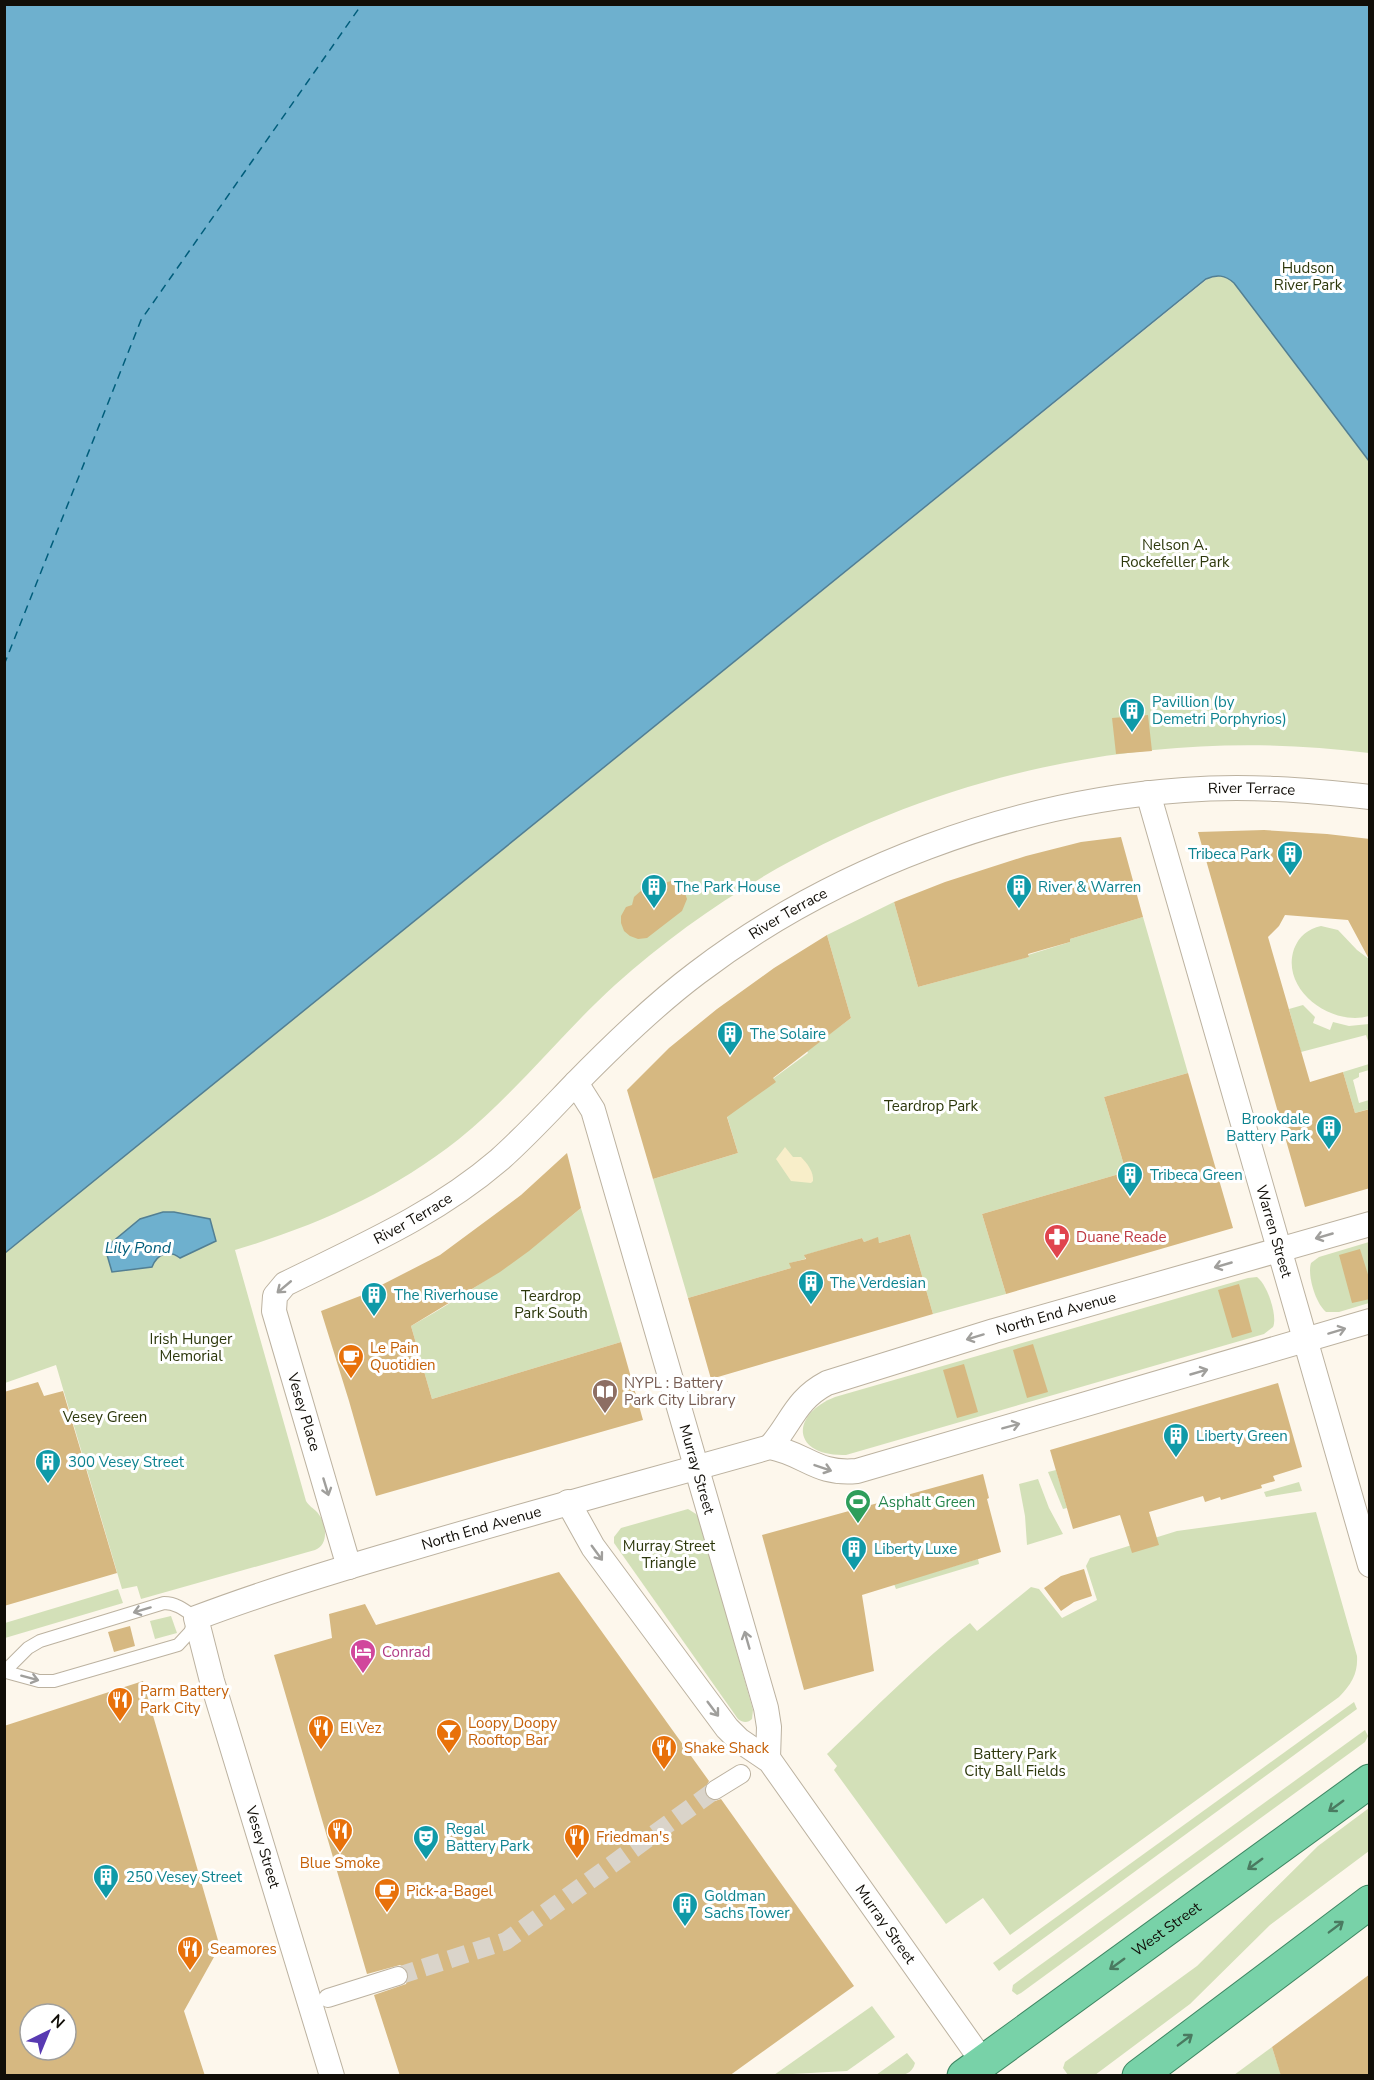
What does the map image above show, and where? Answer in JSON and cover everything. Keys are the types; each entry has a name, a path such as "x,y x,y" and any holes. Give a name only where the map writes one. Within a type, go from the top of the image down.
{"highway":[{"name":"West Street","path":"973,2069 1370,1781"},
{"path":"1139,2076 1370,1902"}],"street":[{"name":"River Terrace","path":"308,1273 406,1225 465,1186 518,1142 630,1030 696,973 754,933 804,904 876,869 983,828 1065,808 1148,793 1265,789 1323,792 1370,798"},
{"name":"Warren Street","path":"1148,793 1370,1565"},
{"name":"Murray Street","path":"576,1083 593,1110 766,1708 769,1727 768,1758"},
{"name":"North End Avenue","path":"196,1618 246,1599 349,1567 568,1502 770,1446 785,1428 801,1402 817,1388 827,1383 994,1331 1370,1224"},
{"name":"Vesey Place","path":"308,1273 279,1289 275,1296 274,1311 349,1567"},
{"path":"770,1446 833,1472 857,1471 1370,1321"},
{"name":"Murray Street","path":"568,1502 593,1547 727,1728 739,1740 768,1758 973,2069"},
{"name":"Vesey Street","path":"196,1618 212,1681 332,2076"},
{"path":"715,1790 741,1774"},
{"path":"328,1998 398,1976"}],"lane":[{"path":"164,1603 171,1603 196,1618 190,1632 178,1645 54,1681 39,1681 5,1672 28,1648 40,1641 164,1603"}],"green space":[{"name":"Nelson A. Rockefeller Park","path":"1369,148 1369,753 1268,745 1166,749 1066,763 967,787 872,822 781,867 695,921 615,985 500,1103 459,1139 433,1158 380,1191 352,1205 295,1230 235,1250 306,1501 323,1521 325,1538 320,1547 315,1550 141,1599 137,1586 122,1589 56,1365 5,1383 5,1253"},
{"name":"Teardrop Park","path":"894,902 918,987 1029,957 1028,955 1070,942 1070,939 1143,917 1188,1073 1104,1097 1126,1172 982,1214 1006,1294 933,1314 910,1234 879,1243 877,1238 864,1242 862,1238 805,1255 805,1259 790,1263 791,1268 688,1298 653,1179 738,1153 726,1113 808,1053 807,1051 851,1018 827,935"},
{"path":"1321,926 1338,930 1369,959 1369,1016 1355,1018 1340,1016 1325,1010 1312,1002 1302,991 1295,978 1292,964 1298,940 1312,929"},
{"path":"1303,1005 1315,1017 1313,1023 1330,1030 1333,1022 1349,1026 1369,1024 1369,1044 1366,1035 1301,1052 1289,1009"},
{"path":"1369,1064 1369,1070 1359,1073 1359,1077 1353,1080 1359,1103 1369,1100 1369,1109 1355,1113 1343,1072"},
{"name":"Teardrop Park South","path":"581,1208 621,1342 432,1399 411,1326 456,1300 499,1271"},
{"path":"1369,1242 1369,1303 1339,1312 1326,1312 1313,1289 1310,1275 1311,1263 1319,1257"},
{"path":"1257,1277 1268,1293 1274,1316 1273,1327 1264,1334 846,1455 828,1454 815,1449 807,1442 803,1434 804,1424 810,1414 820,1405 835,1397"},
{"path":"1056,1470 1067,1508 1063,1509 1048,1472"},
{"path":"1038,1479 1049,1508 1063,1534 1027,1545 1019,1484"},
{"path":"1299,1482 1302,1491 1266,1497 1264,1492"},
{"name":"Murray Street Triangle","path":"688,1509 696,1514 700,1521 753,1710 752,1719 747,1722 738,1719 614,1543 614,1537 621,1528"},
{"name":"Battery Park City Ball Fields","path":"1316,1512 1357,1656 1355,1673 1344,1692 1010,1935 983,1898 946,1924 834,1770 837,1766 827,1754 951,1638 970,1623 977,1631 1031,1587 1039,1589 1062,1618 1097,1600 1086,1566 1090,1558 1177,1531"},
{"path":"978,1559 979,1564 896,1589 894,1584"},
{"path":"118,1589 123,1603 5,1638 5,1623"},
{"path":"171,1616 177,1633 155,1639 150,1621"},
{"path":"1354,1702 1357,1709 999,1971 993,1963"},
{"path":"1365,1730 1368,1736 1365,1742 1021,1993 1017,1995 1012,1991 1013,1985"},
{"path":"1369,1808 1369,1851 1270,1925 1190,2004 1095,2075 1068,2075 1063,2068 1065,2062 1197,1966 1318,1846"},
{"path":"872,2006 895,2037 847,2071 774,2075"},
{"path":"1272,2047 1281,2075 1234,2075"},
{"path":"907,2053 915,2063 905,2075 876,2075"}],"sand":[{"path":"785,1147 793,1157 801,1157 808,1165 813,1178 811,1183 791,1181 776,1159"}],"water":[{"path":"5,4 1369,5 1369,461 1234,283 1221,276 1206,279 5,1253"},
{"name":"Lily Pond","path":"163,1212 210,1219 216,1241 180,1258 168,1253 164,1254 152,1267 112,1272 105,1248 140,1219"}],"building":[{"name":"Pavillion (by Demetri Porphyrios)","path":"1148,715 1152,751 1116,754 1112,718"},
{"path":"1264,830 1370,839 1370,961 1348,920 1285,915 1279,926 1268,937 1310,1082 1343,1072 1355,1113 1370,1109 1370,1188 1305,1207 1198,832"},
{"name":"River & Warren","path":"1121,837 1143,917 1070,939 1070,942 1028,954 1029,957 918,987 894,902 945,882 1026,856 1081,842"},
{"name":"The Park House","path":"671,881 679,884 685,893 687,899 682,911 647,938 638,939 624,931 621,916 626,907 632,905 634,897 643,889"},
{"name":"The Solaire","path":"827,935 851,1018 773,1078 776,1082 727,1117 738,1153 653,1179 627,1090 669,1048 717,1009 774,968"},
{"name":"Tribeca Green","path":"1188,1073 1233,1228 1006,1294 982,1214 1126,1172 1104,1097"},
{"name":"The Riverhouse","path":"567,1153 581,1208 500,1272 411,1326 432,1399 621,1342 643,1420 376,1496 321,1311 360,1296 440,1255 521,1195"},
{"name":"The Verdesian","path":"910,1234 933,1314 711,1379 688,1298 791,1268 789,1263 806,1259 804,1255 862,1238 864,1242 878,1237 879,1243"},
{"path":"1360,1249 1370,1281 1370,1299 1352,1303 1339,1255"},
{"path":"1239,1284 1252,1332 1232,1338 1218,1290"},
{"path":"1033,1344 1048,1392 1027,1398 1013,1350"},
{"path":"964,1364 978,1412 957,1418 943,1370"},
{"name":"300 Vesey Street","path":"38,1382 44,1396 63,1391 117,1573 4,1606 4,1392"},
{"name":"Liberty Green","path":"1278,1383 1302,1467 1273,1476 1275,1481 1261,1485 1262,1488 1221,1500 1220,1497 1205,1502 1203,1496 1149,1512 1159,1545 1132,1553 1120,1515 1073,1529 1050,1450"},
{"name":"Liberty Luxe","path":"983,1474 1001,1552 862,1595 874,1671 804,1690 762,1535"},
{"path":"1084,1569 1092,1596 1074,1602 1061,1611 1044,1588 1061,1576"},
{"path":"559,1572 709,1781 704,1790 706,1796 715,1801 721,1799 854,1986 729,2076 400,2076 374,1995 406,1984 409,1973 400,1965 367,1974 274,1655 332,1638 329,1614 365,1604 376,1625"},
{"path":"130,1626 135,1646 114,1652 108,1632"},
{"name":"250 Vesey Street","path":"143,1681 222,1954 214,1957 184,2011 205,2076 4,2076 4,1726"},
{"path":"1370,1974 1370,2076 1281,2076 1272,2047"}],"ferry route":[{"path":"4,665 141,320 362,4"}],"tunnel":[{"path":"398,1976 506,1941 715,1790"}],"place":[{"name":"Pavillion (by Demetri Porphyrios)","path":"1132,734"},
{"name":"Tribeca Park","path":"1290,877"},
{"name":"The Park House","path":"654,910"},
{"name":"River & Warren","path":"1019,910"},
{"name":"The Solaire","path":"730,1057"},
{"name":"Brookdale Battery Park","path":"1329,1151"},
{"name":"Tribeca Green","path":"1130,1198"},
{"name":"Duane Reade","path":"1057,1260"},
{"name":"The Verdesian","path":"811,1306"},
{"name":"The Riverhouse","path":"374,1318"},
{"name":"Le Pain Quotidien","path":"351,1380"},
{"name":"NYPL : Battery Park City Library","path":"605,1415"},
{"name":"Liberty Green","path":"1176,1459"},
{"name":"300 Vesey Street","path":"48,1485"},
{"name":"Asphalt Green","path":"858,1525"},
{"name":"Liberty Luxe","path":"854,1572"},
{"name":"Conrad","path":"363,1675"},
{"name":"Parm Battery Park City","path":"120,1723"},
{"name":"El Vez","path":"321,1751"},
{"name":"Loopy Doopy Rooftop Bar","path":"449,1755"},
{"name":"Shake Shack","path":"664,1771"},
{"name":"Blue Smoke","path":"340,1854"},
{"name":"Friedman's","path":"577,1860"},
{"name":"Regal Battery Park","path":"426,1861"},
{"name":"250 Vesey Street","path":"106,1900"},
{"name":"Pick-a-Bagel","path":"387,1914"},
{"name":"Goldman Sachs Tower","path":"685,1928"},
{"name":"Seamores","path":"190,1972"}],"park label":[{"name":"Hudson River Park","path":"1308,276"},
{"name":"Irish Hunger Memorial","path":"191,1348"},
{"name":"Vesey Green","path":"105,1417"}]}
